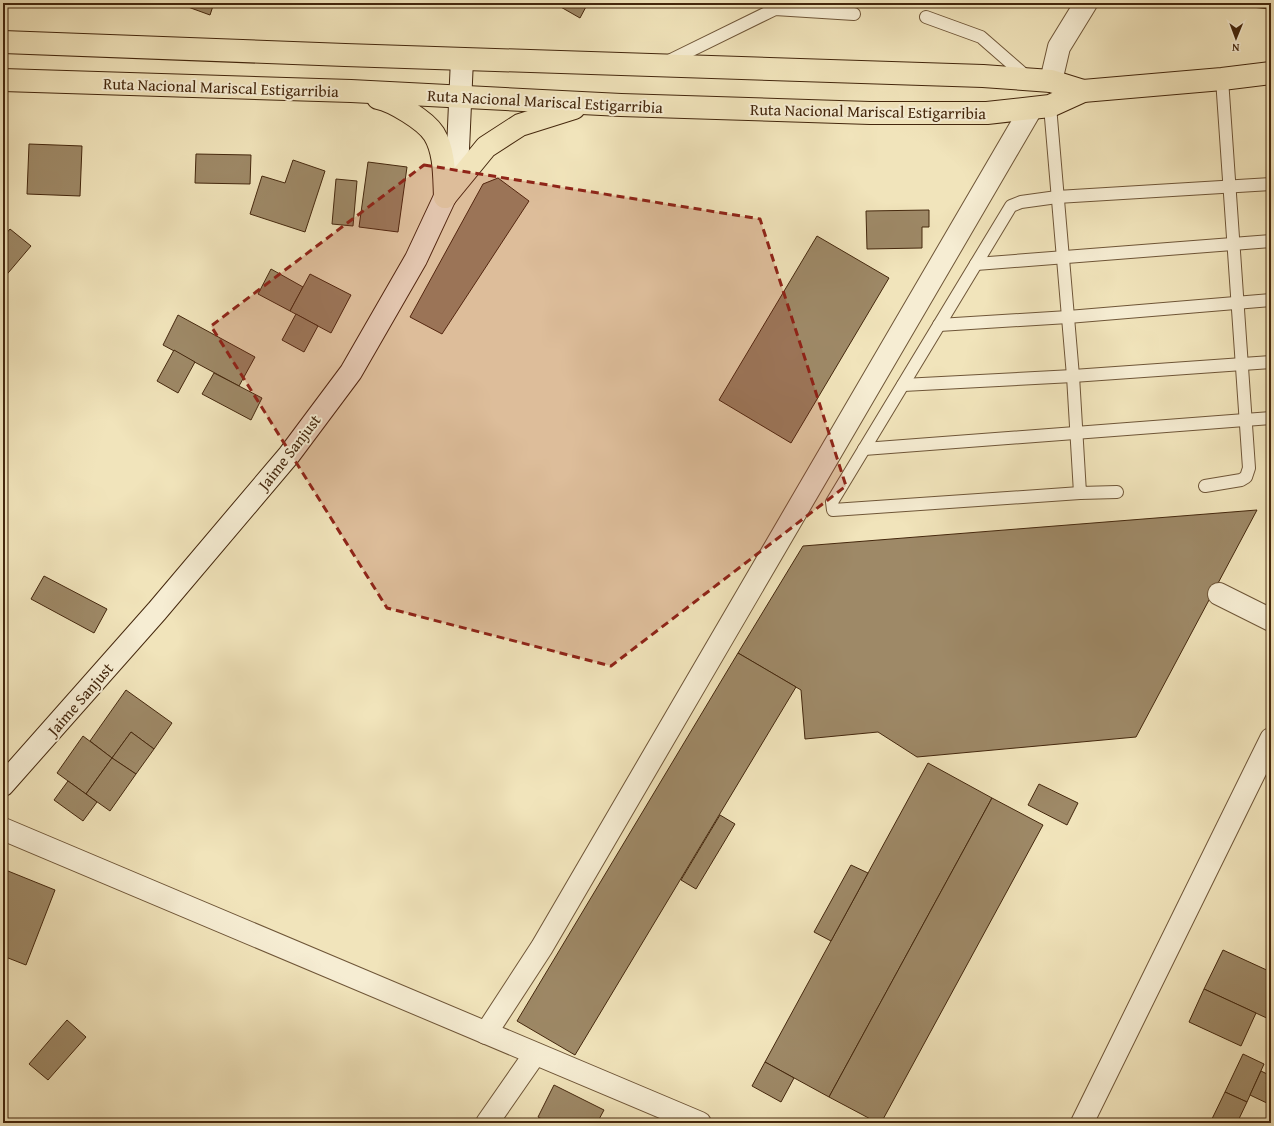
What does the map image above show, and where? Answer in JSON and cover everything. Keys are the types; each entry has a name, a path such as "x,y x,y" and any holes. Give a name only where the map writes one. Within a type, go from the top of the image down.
{"main road":[{"name":"Ruta Nacional Mariscal Estigarribia","path":"3,42 659,66 875,72 1051,81 1083,91"},
{"name":"Ruta Nacional Mariscal Estigarribia","path":"3,80 351,91 461,98 622,105 870,113 987,113 1041,107 1083,91 1222,79 1271,73"},
{"path":"351,91 389,100 415,116 434,133 442,159 445,197"},
{"path":"445,197 486,147 520,125 582,106 622,105"}],"street":[{"path":"1051,81 1059,47 1086,3"},
{"name":"Jaime Sanjust","path":"3,785 157,611 289,455 350,372 416,259 445,197 458,148 462,59"},
{"path":"486,1033 542,947 1041,107"},
{"path":"1219,594 1271,620"},
{"path":"1082,1123 1271,739"},
{"path":"3,829 700,1123"},
{"path":"487,1123 536,1054"}],"lane":[{"path":"659,66 775,9 854,14"},
{"path":"926,17 981,36 1028,79"},
{"path":"1205,486 1241,480 1246,477 1249,468 1222,79"},
{"path":"1041,107 1057,197 1073,376 1080,493"},
{"path":"1117,492 1080,493 833,510 832,502 1011,206 1021,202 1057,197 1271,184"},
{"path":"976,264 1271,241"},
{"path":"939,324 1068,317 1271,300"},
{"path":"903,385 1073,376 1271,362"},
{"path":"864,449 1271,418"}],"highlighted area":[{"path":"424,165 760,219 846,486 611,666 387,608 211,326"}],"building":[{"path":"189,3 214,3 210,15 188,7"},
{"path":"560,3 588,3 580,18 559,6"},
{"path":"1130,3 1169,3 1130,5"},
{"path":"1212,3 1271,3 1271,9"},
{"path":"29,144 82,146 80,196 27,194"},
{"path":"196,154 251,155 250,184 195,183"},
{"path":"293,160 325,171 305,232 250,214 262,176 285,183"},
{"path":"368,162 407,167 398,232 359,227"},
{"path":"498,178 529,201 442,334 410,317 483,184"},
{"path":"336,179 357,181 353,226 332,224"},
{"path":"929,210 929,227 922,227 922,248 867,249 866,211"},
{"path":"10,229 31,246 3,279 3,237"},
{"path":"817,236 889,278 791,443 719,400"},
{"path":"271,269 303,287 290,311 258,294"},
{"path":"310,274 351,295 331,333 290,311"},
{"path":"296,314 318,326 304,352 282,340"},
{"path":"178,315 255,357 239,386 163,345"},
{"path":"174,350 195,362 178,393 157,381"},
{"path":"214,373 262,398 251,420 202,394"},
{"path":"1257,510 1136,737 917,757 878,732 805,739 801,690 738,653 803,546"},
{"path":"44,576 107,609 94,633 31,599"},
{"path":"738,653 796,687 575,1055 517,1021"},
{"path":"126,690 172,723 154,749 131,732 112,758 90,741"},
{"path":"131,732 154,749 136,774 112,758"},
{"path":"83,736 112,758 86,794 57,773"},
{"path":"112,758 136,774 110,811 86,794"},
{"path":"928,763 992,798 829,1097 765,1062"},
{"path":"68,781 97,802 83,821 54,800"},
{"path":"1039,784 1078,803 1067,825 1028,805"},
{"path":"992,798 1043,825 881,1123 878,1123 829,1097"},
{"path":"720,815 735,824 696,889 681,880"},
{"path":"851,865 868,873 831,941 814,932"},
{"path":"3,869 55,890 26,965 3,956"},
{"path":"1223,950 1271,972 1271,1020 1204,989"},
{"path":"1204,989 1256,1013 1241,1046 1189,1022"},
{"path":"67,1020 86,1037 48,1080 29,1064"},
{"path":"1243,1054 1264,1064 1247,1102 1225,1092"},
{"path":"765,1062 794,1078 781,1102 752,1086"},
{"path":"1261,1071 1271,1076 1271,1105 1250,1095"},
{"path":"554,1085 604,1110 597,1123 549,1123 538,1117"},
{"path":"1225,1092 1247,1102 1237,1123 1210,1123"}]}
